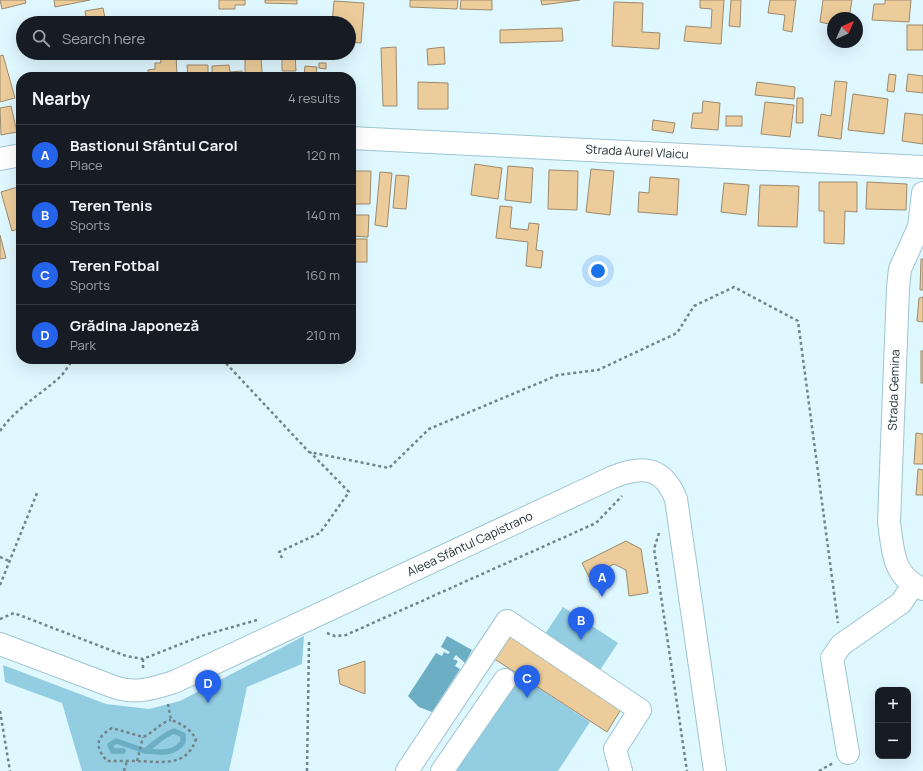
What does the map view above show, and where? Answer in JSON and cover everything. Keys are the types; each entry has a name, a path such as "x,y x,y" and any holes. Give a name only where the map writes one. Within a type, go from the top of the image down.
{"street":[{"name":"Strada Aurel Vlaicu","path":"356,138 923,167"},
{"path":"0,159 16,156"},
{"name":"Strada Gemina","path":"848,753 832,658 841,645 902,603 918,587 901,573 894,557 889,522 898,288 900,269 919,227 923,193"},
{"name":"Aleea Sfântul Capistrano","path":"0,644 117,688 127,691 143,691 174,682 613,477 629,471 642,470 657,473 670,484 676,499 714,771"},
{"path":"406,771 507,621 640,710 615,749 621,771"},
{"path":"442,771 505,680"}],"path":[{"path":"309,452 388,468 429,429 558,375 598,370 677,333 694,306 734,287 798,321 841,645"},
{"path":"0,431 8,420 61,375 69,364"},
{"path":"227,364 309,452 350,492 320,533 279,552 282,558"},
{"path":"0,585 37,494"},
{"path":"0,557 10,561"},
{"path":"0,619 14,613 126,656 143,659 201,636 259,619"},
{"path":"303,622 309,632 307,771"},
{"path":"167,699 171,720"},
{"path":"0,711 10,771"},
{"path":"171,720 180,723 191,731 196,739 193,748 187,754 166,763 137,760 107,761 100,753 98,742 102,733 112,728 143,737 152,733 166,721 171,720"},
{"path":"137,760 143,737"},
{"path":"124,771 127,761"}],"shaded area":[{"path":"563,607 618,643 598,673 543,637"},
{"path":"304,636 302,664 247,687 229,771 82,771 62,703 5,682 3,665 106,704 149,709 180,701"},
{"path":"447,636 472,650 465,663 456,655 453,659 458,661 455,666 460,669 432,712 419,707 408,696 436,653 442,656 444,652 448,654 450,652 441,647"},
{"path":"516,673 590,722 558,771 452,771"}],"building":[{"path":"0,0 25,0 26,3 2,9"},
{"path":"54,0 90,0 55,7"},
{"path":"219,0 245,0 245,5 235,5 235,9 219,9"},
{"path":"265,0 297,0 297,4 265,3"},
{"path":"410,0 458,0 457,9 410,7"},
{"path":"461,0 492,0 492,10 460,9"},
{"path":"541,0 580,0 542,5"},
{"path":"700,0 724,0 721,44 684,41 686,26 711,28 712,9 700,8"},
{"path":"731,0 741,0 740,27 729,26"},
{"path":"770,0 796,0 792,32 783,30 785,15 768,13"},
{"path":"823,0 852,0 850,12 827,12 827,24 820,22"},
{"path":"885,0 911,0 909,22 872,20 874,4 885,4"},
{"path":"334,1 364,3 361,43 356,43 356,16 333,16"},
{"path":"614,2 643,3 642,32 660,33 659,49 612,46"},
{"path":"103,8 105,16 86,16 85,11"},
{"path":"907,25 923,25 923,50 907,50"},
{"path":"562,28 563,41 500,43 500,30"},
{"path":"396,47 397,106 383,106 381,48"},
{"path":"444,47 445,64 428,65 427,49"},
{"path":"3,55 15,98 0,102 0,56"},
{"path":"161,60 176,60 177,72 148,72 148,70 155,69 155,63 161,63"},
{"path":"245,60 261,60 262,72 245,72"},
{"path":"282,60 295,60 296,71 282,71"},
{"path":"319,63 326,63 326,69 319,68"},
{"path":"187,65 208,65 208,72 188,72"},
{"path":"229,65 230,72 212,72 212,66"},
{"path":"305,66 317,67 316,72 304,72"},
{"path":"889,74 896,75 894,92 887,91"},
{"path":"908,74 923,76 923,93 906,91"},
{"path":"835,81 847,82 841,139 818,136 821,114 831,116"},
{"path":"418,82 448,83 448,109 418,109"},
{"path":"757,82 795,87 794,99 755,95"},
{"path":"853,94 888,99 884,134 848,130"},
{"path":"797,98 803,98 803,123 796,123"},
{"path":"703,101 720,103 718,130 691,128 693,113 702,113"},
{"path":"765,102 794,105 790,137 761,134"},
{"path":"11,106 16,132 1,135 0,108"},
{"path":"905,113 923,115 923,144 902,141"},
{"path":"726,116 742,116 742,126 726,126"},
{"path":"653,120 675,123 673,133 652,130"},
{"path":"475,164 502,168 498,199 471,195"},
{"path":"508,166 533,168 531,203 505,200"},
{"path":"591,169 614,171 610,215 586,212"},
{"path":"549,170 578,171 577,210 548,209"},
{"path":"356,171 371,171 370,204 356,204"},
{"path":"380,172 392,173 387,227 375,225"},
{"path":"396,175 409,176 406,209 393,208"},
{"path":"650,177 679,179 677,215 638,212 639,192 649,193"},
{"path":"819,182 857,182 857,212 845,211 844,244 824,243 824,211 819,211"},
{"path":"867,182 907,184 906,210 866,209"},
{"path":"724,183 749,185 746,215 721,212"},
{"path":"760,185 799,186 797,227 758,226"},
{"path":"16,188 16,230 12,231 1,192"},
{"path":"500,206 512,207 510,228 528,230 529,223 539,224 536,250 543,251 541,268 526,266 528,242 496,238"},
{"path":"356,215 369,215 368,237 356,236"},
{"path":"0,235 6,258 0,259"},
{"path":"356,239 367,239 367,262 356,262"},
{"path":"921,259 923,259 923,290 920,290"},
{"path":"923,297 923,322 917,321 919,298"},
{"path":"921,351 923,351 923,383 921,383"},
{"path":"916,433 923,434 923,464 914,464"},
{"path":"918,469 923,470 923,495 916,495"},
{"path":"626,541 641,549 648,593 629,596 626,570 614,564 589,577 582,563"},
{"path":"510,632 623,706 607,732 493,658"},
{"path":"365,661 365,694 340,684 338,670"}],"waterway":[{"path":"123,751 113,751 110,745 116,741 145,751 163,737 174,731 183,735 183,742 171,751 145,751"}],"place":[{"name":"Bastionul Sfântul Carol","path":"602,597"},
{"name":"Teren Tenis","path":"581,640"},
{"name":"Teren Fotbal","path":"527,698"},
{"name":"Grădina Japoneză","path":"208,703"}]}
